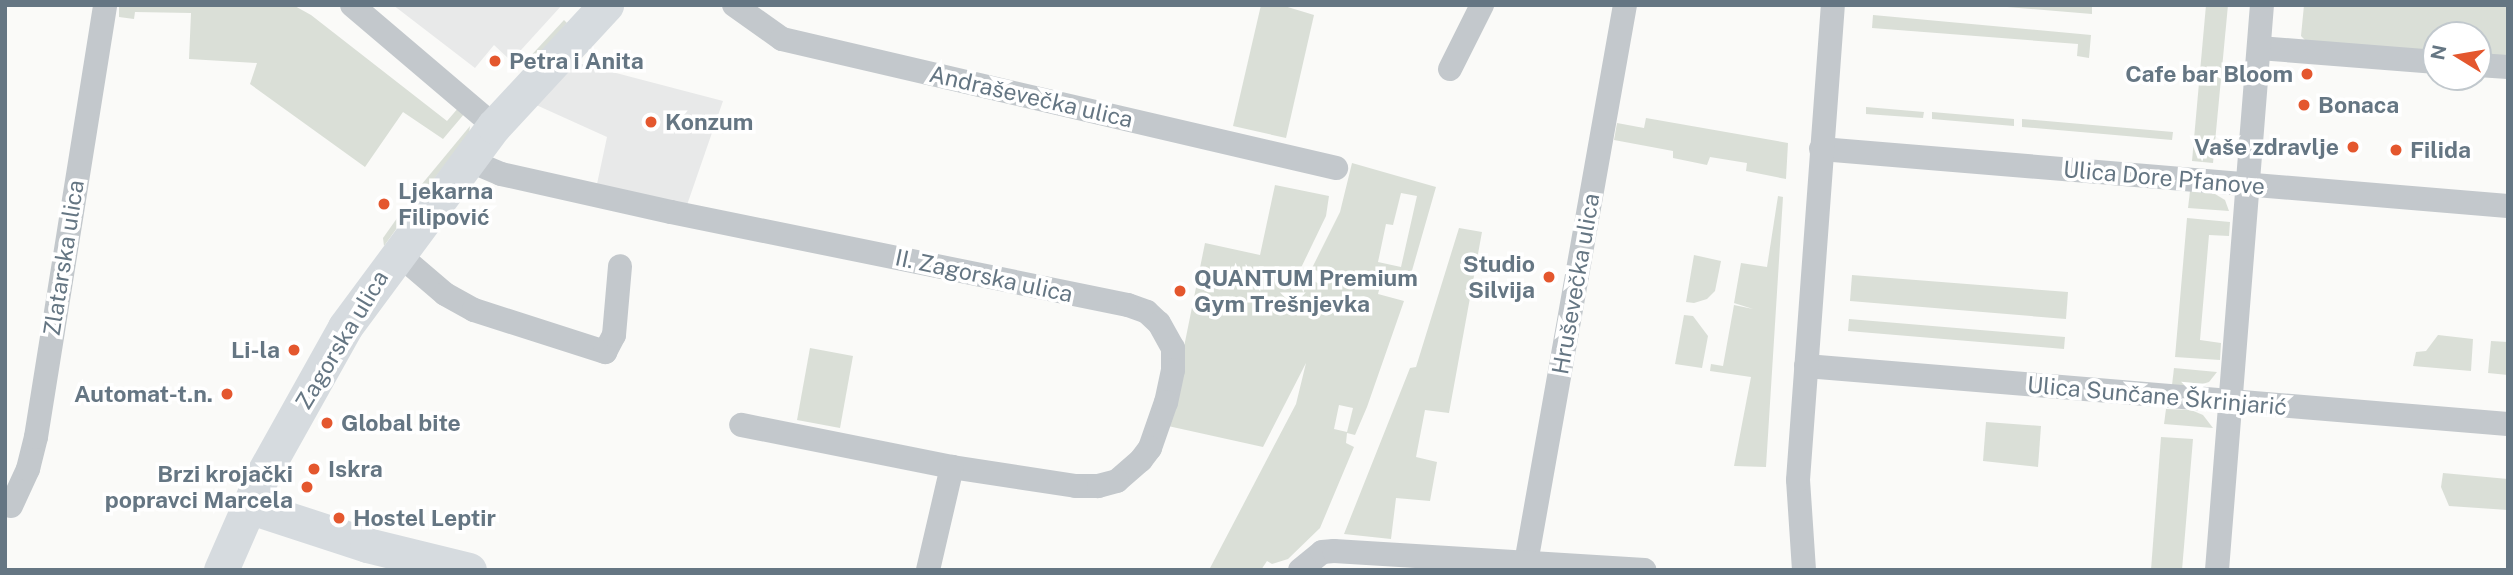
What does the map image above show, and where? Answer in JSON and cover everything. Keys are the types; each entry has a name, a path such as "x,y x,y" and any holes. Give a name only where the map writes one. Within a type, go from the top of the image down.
{"street":[{"name":"Zlatarska ulica","path":"11,506 29,470 36,437 105,5"},
{"path":"352,5 494,126"},
{"name":"Zagorska ulica","path":"221,570 248,506 345,327 397,253 494,126 606,5"},
{"name":"Andraševečka ulica","path":"734,5 782,39 1336,168"},
{"name":"Hruševečka ulica","path":"1526,563 1625,5"},
{"path":"1804,570 1798,480 1833,5"},
{"path":"2217,570 2262,5"},
{"path":"1450,69 1482,6"},
{"path":"2259,48 2422,61"},
{"name":"Ulica Dore Pfanove","path":"1821,149 2508,206"},
{"name":"II. Zagorska ulica","path":"468,160 501,174 671,212 1128,305 1147,312 1167,332 1173,348 1173,370 1158,427 1140,460 1117,481 1098,486 1076,486 952,467 741,425"},
{"path":"397,253 445,294 474,310 605,352 614,335 620,266"},
{"name":"Ulica Sunčane Škrinjarić","path":"1806,366 2508,424"},
{"path":"929,570 952,467"},
{"path":"248,506 367,545 469,570"},
{"path":"1305,564 1322,552 1334,551 1644,570"}],"shaded area":[{"path":"119,5 293,5 311,15 447,121 459,107 465,113 443,139 403,112 365,167 250,84 257,63 189,59 191,13 135,12 134,19 119,17"},
{"path":"393,5 562,5 511,61 494,45 475,68"},
{"path":"1261,5 1281,5 1314,15 1286,138 1233,126"},
{"path":"1983,5 2092,5 2092,14"},
{"path":"2206,5 2228,5 2213,163 2192,161"},
{"path":"2304,5 2508,5 2508,57 2492,56 2492,21 2422,21 2422,50 2306,41 2301,36"},
{"path":"1873,15 2091,35 2089,58 2077,56 2078,44 1872,28"},
{"path":"564,20 567,23 525,73 525,62"},
{"path":"574,62 723,101 687,205 597,184 607,137 534,104"},
{"path":"1866,107 1924,112 1923,118 1866,114"},
{"path":"1932,112 2014,119 2014,126 1932,119"},
{"path":"1646,118 1788,143 1786,179 1746,171 1747,163 1710,157 1707,165 1673,158 1673,151 1614,140 1617,123 1644,128"},
{"path":"2022,119 2173,132 2172,140 2022,127"},
{"path":"470,126 469,134 420,197 417,190"},
{"path":"1352,163 1436,187 1407,288 1381,282 1378,294 1404,301 1355,435 1347,433 1346,443 1354,447 1320,528 1288,559 1272,564 1267,561 1261,570 1209,570 1296,404 1306,363 1263,447 1168,426 1205,243 1260,255 1275,185 1329,196 1326,216 1299,272 1324,287 1326,276 1312,268 1340,212","holes":["1401,193 1417,196 1401,267 1378,262 1386,224 1393,225","1339,405 1353,408 1347,432 1334,429"]},
{"path":"2190,191 2215,194 2225,200 2229,211 2188,208"},
{"path":"1778,196 1783,197 1766,467 1734,466 1751,377 1710,371 1711,364 1723,366 1734,305 1753,309 1734,303 1741,263 1767,267"},
{"path":"400,214 407,214 384,246 383,238"},
{"path":"2187,218 2230,222 2229,236 2209,235 2200,340 2221,343 2220,360 2175,357"},
{"path":"1459,228 1482,232 1449,413 1425,410 1416,457 1437,462 1430,501 1396,498 1391,539 1344,534 1410,368 1416,367"},
{"path":"1694,255 1721,261 1715,291 1707,299 1694,303 1686,302"},
{"path":"1852,275 2068,292 2066,319 1850,301"},
{"path":"1684,315 1693,316 1708,336 1702,368 1675,364"},
{"path":"1849,319 2065,337 2064,349 1848,331"},
{"path":"2438,335 2473,339 2471,371 2413,366 2416,352 2426,351"},
{"path":"2491,341 2508,342 2508,375 2488,373"},
{"path":"810,348 853,356 840,428 797,420"},
{"path":"2174,368 2217,372 2209,382 2196,386 2172,385"},
{"path":"2166,409 2191,410 2203,415 2213,428 2164,424"},
{"path":"1986,422 2041,426 2038,467 1983,461"},
{"path":"2161,437 2193,439 2182,570 2151,570"},
{"path":"2443,473 2508,479 2508,510 2449,506 2441,487"}],"place":[{"name":"Petra i Anita","path":"495,61"},
{"name":"Cafe bar Bloom","path":"2307,74"},
{"name":"Bonaca","path":"2304,105"},
{"name":"Konzum","path":"651,122"},
{"name":"Vaše zdravlje","path":"2353,147"},
{"name":"Filida","path":"2396,150"},
{"name":"Ljekarna Filipović","path":"384,204"},
{"name":"Studio Silvija","path":"1549,277"},
{"name":"QUANTUM Premium Gym Trešnjevka","path":"1180,291"},
{"name":"Li-la","path":"294,350"},
{"name":"Automat-t.n.","path":"227,394"},
{"name":"Global bite","path":"327,423"},
{"name":"Iskra","path":"314,469"},
{"name":"Brzi krojački popravci Marcela","path":"307,487"},
{"name":"Hostel Leptir","path":"339,518"}]}
